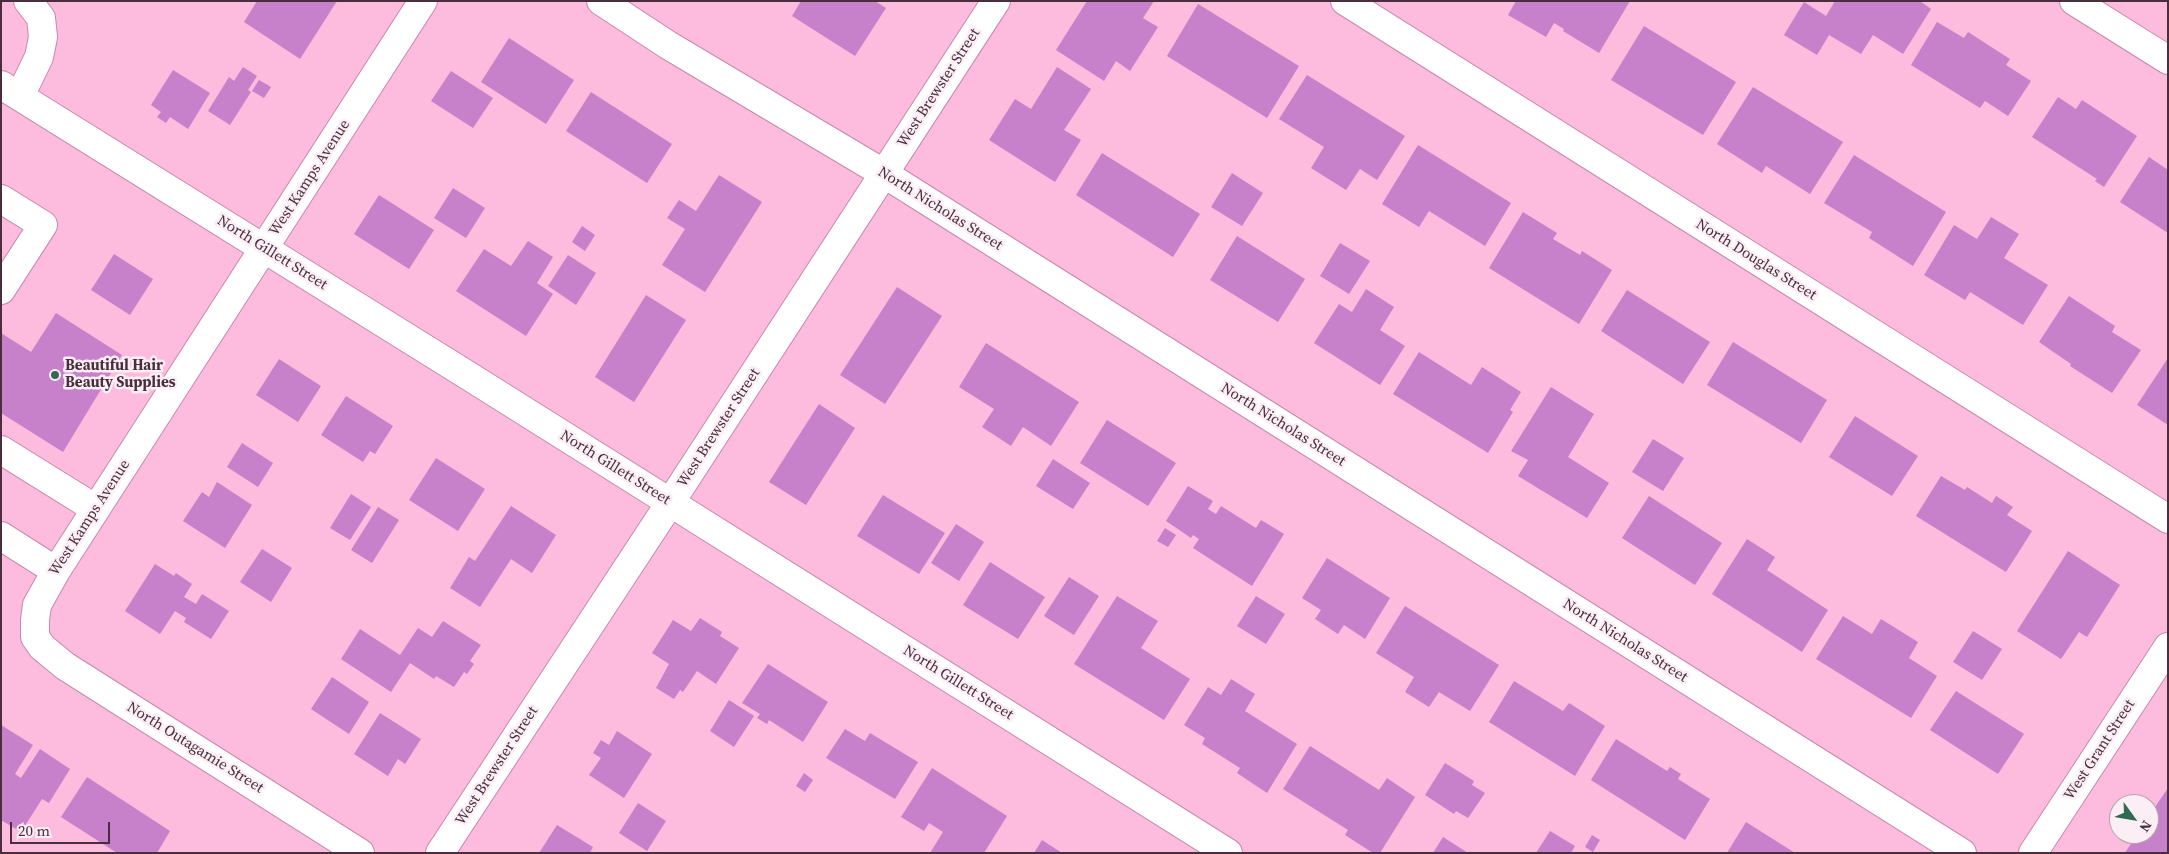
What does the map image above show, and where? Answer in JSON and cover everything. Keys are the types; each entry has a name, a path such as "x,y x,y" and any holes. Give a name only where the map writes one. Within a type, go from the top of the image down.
{"street":[{"path":"10,91 39,57 43,37 41,18 28,1"},
{"name":"West Kamps Avenue","path":"35,637 37,605 56,571 423,1"},
{"name":"North Nicholas Street","path":"600,1 883,173 1962,853"},
{"name":"West Brewster Street","path":"440,853 996,1"},
{"name":"North Douglas Street","path":"1344,1 2168,519"},
{"path":"2074,1 2168,60"},
{"name":"North Gillett Street","path":"10,91 264,248 1228,853"},
{"path":"1,199 43,225 1,290"},
{"path":"1,450 96,509"},
{"path":"1,536 56,571"},
{"name":"North Outagamie Street","path":"35,637 42,647 65,666 360,853"},
{"name":"West Grant Street","path":"2033,853 2168,647"}],"building":[{"path":"257,1 337,1 300,59 244,22"},
{"path":"801,1 875,1 886,8 855,56 792,16"},
{"path":"1087,1 1154,1 1143,18 1158,27 1130,71 1116,61 1104,81 1056,50"},
{"path":"1516,1 1630,1 1599,53 1563,31 1564,29 1554,23 1546,37 1508,15"},
{"path":"1835,1 1920,1 1931,9 1903,54 1873,35 1861,54 1829,35 1817,55 1784,35 1804,2 1826,16"},
{"path":"1198,4 1299,66 1267,118 1167,56"},
{"path":"1937,22 1964,38 1968,32 2010,59 2006,65 2031,81 2008,116 1985,101 1980,108 1911,65"},
{"path":"1644,26 1736,82 1703,135 1611,80"},
{"path":"509,38 574,80 546,124 481,82"},
{"path":"243,67 257,76 248,90 251,92 230,125 208,111 229,77 234,81"},
{"path":"1057,67 1091,89 1064,130 1081,140 1055,182 989,140 1015,99 1031,109"},
{"path":"173,70 210,93 188,129 170,117 166,123 157,117 161,112 151,105"},
{"path":"451,71 493,98 473,128 431,101"},
{"path":"1307,75 1405,136 1377,180 1360,169 1346,190 1311,168 1324,147 1279,119"},
{"path":"259,80 271,87 264,98 252,91"},
{"path":"1753,87 1843,142 1810,194 1766,166 1762,173 1717,144"},
{"path":"591,92 672,144 647,183 566,131"},
{"path":"2058,97 2076,109 2082,100 2137,136 2104,187 2095,181 2097,179 2032,137"},
{"path":"1418,145 1511,203 1485,246 1429,211 1419,227 1382,204"},
{"path":"1102,153 1200,214 1173,257 1076,195"},
{"path":"1854,155 1946,212 1913,266 1869,238 1872,232 1824,203"},
{"path":"2149,157 2168,170 2168,233 2120,202"},
{"path":"1232,173 1263,193 1242,226 1211,207"},
{"path":"719,175 762,202 705,292 662,265 685,229 667,218 679,200 696,211"},
{"path":"453,188 485,208 466,238 434,218"},
{"path":"379,195 434,230 409,269 354,234"},
{"path":"1523,212 1557,233 1553,239 1580,255 1582,251 1612,270 1579,324 1489,268"},
{"path":"1991,217 2019,234 2004,258 2048,285 2023,325 1970,292 1965,300 1924,275 1954,225 1977,239"},
{"path":"582,226 595,235 585,251 572,242"},
{"path":"1237,236 1305,279 1278,322 1210,280"},
{"path":"528,241 553,257 537,283 553,294 526,336 456,291 484,249 511,266"},
{"path":"1340,243 1370,261 1349,294 1320,276"},
{"path":"114,254 153,279 130,315 91,290"},
{"path":"568,255 596,273 576,305 548,286"},
{"path":"897,287 942,316 885,404 840,375"},
{"path":"1366,289 1394,307 1380,330 1405,346 1380,385 1314,343 1339,304 1352,312"},
{"path":"1627,290 1710,342 1683,384 1601,331"},
{"path":"646,295 686,320 634,402 595,377"},
{"path":"2069,296 2115,326 2112,332 2141,350 2112,393 2070,366 2071,364 2039,342"},
{"name":"Beautiful Hair Beauty Supplies","path":"56,313 122,355 63,452 1,413 1,333 31,352"},
{"path":"1733,342 1827,400 1801,443 1707,385"},
{"path":"986,343 1079,402 1051,446 1023,427 1011,446 982,427 994,409 959,387"},
{"path":"1419,352 1471,385 1482,367 1521,392 1510,410 1513,412 1488,453 1393,394"},
{"path":"2168,358 2168,425 2137,405"},
{"path":"279,359 321,386 298,422 256,395"},
{"path":"1551,387 1594,414 1568,457 1609,483 1587,518 1518,476 1528,460 1511,451"},
{"path":"346,396 393,426 375,454 370,451 363,462 321,435"},
{"path":"819,404 855,428 806,505 769,482"},
{"path":"1855,416 1918,456 1892,496 1829,457"},
{"path":"1107,420 1176,463 1148,506 1080,463"},
{"path":"1653,439 1684,458 1663,491 1632,472"},
{"path":"242,443 273,463 258,487 227,467"},
{"path":"436,458 485,489 458,531 409,500"},
{"path":"1053,459 1090,483 1073,509 1036,486"},
{"path":"1941,476 1965,490 1967,487 1992,503 1996,496 2013,507 2007,515 2032,531 2006,572 1916,516"},
{"path":"217,482 252,505 225,548 183,521 202,492 209,497"},
{"path":"1188,486 1213,501 1208,509 1216,514 1221,506 1256,528 1261,520 1284,534 1252,586 1193,548 1199,539 1193,535 1191,538 1166,521"},
{"path":"351,494 371,507 350,540 330,528"},
{"path":"883,495 945,533 919,574 857,536"},
{"path":"1649,496 1722,543 1695,585 1622,538"},
{"path":"511,506 556,535 532,573 511,559 480,607 450,588 469,557 475,561"},
{"path":"378,507 399,520 372,563 351,550"},
{"path":"956,524 984,542 959,581 931,563"},
{"path":"1165,528 1176,535 1168,547 1157,541"},
{"path":"1747,539 1775,557 1767,570 1828,610 1802,652 1712,594"},
{"path":"262,549 292,568 271,602 240,582"},
{"path":"2068,551 2120,585 2087,637 2079,632 2061,659 2017,631"},
{"path":"1327,558 1390,598 1365,639 1344,625 1338,634 1315,619 1321,610 1302,598"},
{"path":"990,562 1045,597 1018,639 963,605"},
{"path":"155,564 174,576 176,573 192,584 184,597 196,604 202,594 229,611 211,639 184,622 186,618 175,611 160,634 125,611"},
{"path":"1069,577 1099,596 1074,635 1044,616"},
{"path":"1117,596 1158,621 1141,648 1190,679 1164,720 1074,664"},
{"path":"1256,596 1285,614 1266,644 1237,626"},
{"path":"1405,606 1499,665 1470,711 1439,692 1429,707 1405,692 1414,677 1376,653"},
{"path":"1843,616 1872,634 1881,619 1918,642 1909,658 1937,676 1911,718 1816,659"},
{"path":"700,618 722,632 720,636 739,648 716,684 697,671 683,692 680,690 674,699 656,688 669,664 652,653 673,620 691,631"},
{"path":"443,621 481,645 470,661 474,664 467,674 464,672 454,687 436,676 434,679 410,663 391,692 341,659 360,629 400,655 418,628 432,637"},
{"path":"1973,631 2002,649 1982,680 1953,662"},
{"path":"768,664 828,702 803,742 769,720 767,724 757,718 760,714 742,703"},
{"path":"332,677 369,702 349,734 311,709"},
{"path":"1231,679 1255,694 1245,711 1297,744 1267,793 1237,773 1240,768 1202,744 1205,738 1184,725 1208,687 1221,695"},
{"path":"1514,681 1563,711 1569,703 1605,726 1575,776 1489,722"},
{"path":"1956,691 2024,734 1998,774 1930,730"},
{"path":"729,700 754,716 734,747 710,731"},
{"path":"380,713 421,739 405,764 398,759 388,776 354,754"},
{"path":"1,725 33,745 15,774 21,778 40,749 70,769 49,803 42,799 21,832 1,820"},
{"path":"845,729 865,741 870,733 918,762 895,799 826,758"},
{"path":"617,731 652,754 624,798 589,775 601,758 593,753 601,740 609,745"},
{"path":"1616,739 1667,771 1670,767 1681,774 1678,779 1710,799 1685,840 1591,780"},
{"path":"1310,746 1379,790 1387,778 1415,797 1380,853 1373,853 1345,835 1348,830 1283,789"},
{"path":"1445,763 1474,781 1472,785 1485,793 1468,818 1456,811 1454,814 1425,795"},
{"path":"932,768 1007,816 984,853 930,853 943,832 929,823 924,831 901,817"},
{"path":"804,773 813,780 805,792 796,786"},
{"path":"87,777 170,831 157,853 117,853 61,817"},
{"path":"2168,788 2168,853 2125,853 2131,844 2159,844 2159,801"},
{"path":"638,803 666,821 647,851 619,833"},
{"path":"1746,822 1795,853 1727,853"},
{"path":"557,825 593,847 590,853 539,853"},
{"path":"1550,831 1575,846 1571,853 1536,853"},
{"path":"1592,835 1600,840 1593,852 1585,847"},
{"path":"1443,837 1468,853 1433,853"},
{"path":"1042,840 1062,853 1034,853"}],"place":[{"name":"Beautiful Hair Beauty Supplies","path":"55,375"}]}
